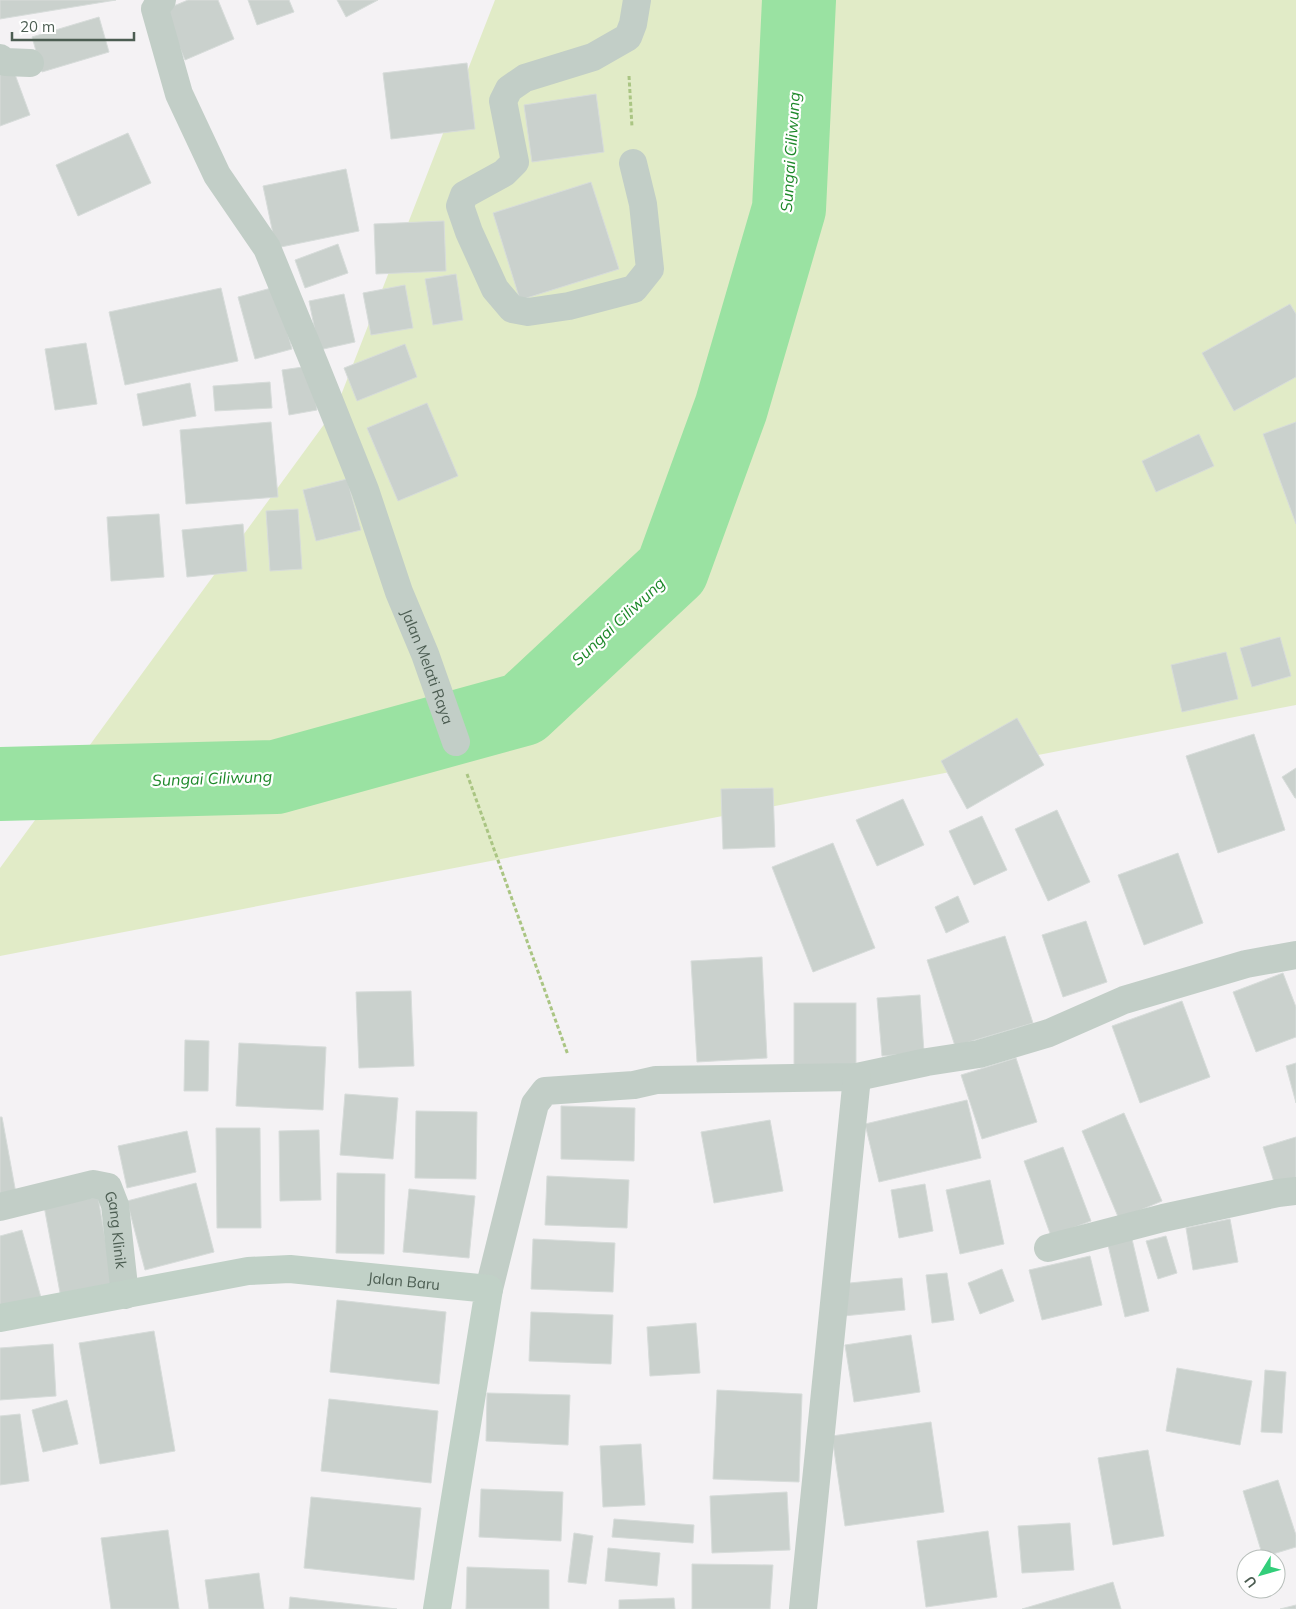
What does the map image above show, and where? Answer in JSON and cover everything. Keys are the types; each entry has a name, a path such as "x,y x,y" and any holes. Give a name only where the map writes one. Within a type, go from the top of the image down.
{"street":[{"name":"Jalan Melati Raya","path":"162,0 154,8 179,94 217,175 267,248 365,490 399,592 426,654 456,742"},
{"path":"633,163 643,204 650,269 634,289 569,306 528,312 512,309 495,289 469,232 460,206 464,195 504,173 515,162 503,101 509,89 525,78 593,57 628,37 633,24 637,0"},
{"path":"0,58 5,62 30,63"},
{"path":"437,1609 489,1289 536,1104 545,1090 634,1085 656,1080 857,1077 927,1062 979,1054 1049,1033 1124,1000 1246,964 1296,954"},
{"path":"803,1609 857,1077"},
{"name":"Gang Klinik","path":"0,1207 92,1184 108,1187 115,1205 125,1295"},
{"path":"1048,1248 1163,1218 1278,1193 1296,1191"},
{"name":"Jalan Baru","path":"0,1318 248,1272 290,1269 489,1289"}],"path":[{"path":"628,37 633,163"},
{"path":"456,742 580,1088"}],"green space":[{"path":"495,0 1296,0 1296,705 0,956 0,868 336,408"}],"building":[{"path":"0,0 116,0 0,19"},
{"path":"188,0 218,0 234,39 185,60 164,10"},
{"path":"248,0 289,0 294,12 257,25"},
{"path":"337,0 378,0 346,17"},
{"path":"99,17 109,52 42,72 32,37"},
{"path":"467,63 475,129 391,139 383,73"},
{"path":"13,69 30,115 0,126 0,73"},
{"path":"596,94 604,152 532,162 524,105"},
{"path":"128,133 151,183 78,216 56,165"},
{"path":"346,169 359,231 276,248 263,186"},
{"path":"591,182 619,269 520,300 493,213"},
{"path":"444,221 446,271 376,274 374,224"},
{"path":"338,244 348,273 305,288 295,260"},
{"path":"456,274 463,320 433,325 425,279"},
{"path":"405,285 413,328 371,335 363,293"},
{"path":"275,287 292,349 255,359 238,297"},
{"path":"221,288 238,361 125,385 109,312"},
{"path":"344,294 355,342 319,350 309,301"},
{"path":"1290,304 1296,314 1296,377 1234,411 1202,353"},
{"path":"86,343 97,404 55,410 45,349"},
{"path":"405,344 417,377 357,401 344,368"},
{"path":"310,366 317,410 289,415 282,370"},
{"path":"270,382 272,408 215,411 213,386"},
{"path":"190,383 196,416 143,426 137,394"},
{"path":"427,403 458,476 398,501 367,428"},
{"path":"271,422 278,497 186,504 180,430"},
{"path":"1296,422 1296,524 1263,434"},
{"path":"1199,434 1214,466 1156,492 1142,461"},
{"path":"347,479 361,530 316,541 303,490"},
{"path":"298,509 302,569 270,571 266,511"},
{"path":"159,514 164,577 111,581 107,517"},
{"path":"243,524 247,571 187,577 182,530"},
{"path":"1280,637 1291,676 1252,687 1240,648"},
{"path":"1226,652 1238,699 1182,712 1171,665"},
{"path":"1017,718 1044,765 967,809 941,761"},
{"path":"1254,734 1285,830 1218,853 1186,756"},
{"path":"1296,768 1296,798 1295,798 1282,777"},
{"path":"773,788 775,847 723,849 721,789"},
{"path":"903,799 924,845 877,866 856,820"},
{"path":"1057,810 1090,882 1048,901 1015,829"},
{"path":"982,816 1007,870 974,885 949,831"},
{"path":"833,843 875,948 813,972 772,867"},
{"path":"1178,853 1203,923 1144,945 1118,875"},
{"path":"958,896 969,922 946,933 935,907"},
{"path":"1086,921 1107,982 1063,997 1042,935"},
{"path":"1005,936 1033,1023 955,1046 927,960"},
{"path":"762,957 767,1058 697,1062 691,961"},
{"path":"1283,973 1296,1007 1296,1037 1256,1052 1233,992"},
{"path":"411,991 414,1066 359,1068 356,992"},
{"path":"920,995 924,1052 882,1056 877,998"},
{"path":"1182,1001 1210,1077 1140,1103 1112,1026"},
{"path":"794,1003 856,1003 856,1067 794,1067"},
{"path":"185,1040 209,1041 208,1091 184,1091"},
{"path":"239,1043 326,1047 323,1110 236,1106"},
{"path":"1016,1058 1037,1122 982,1139 961,1075"},
{"path":"1296,1063 1296,1103 1286,1066"},
{"path":"345,1094 398,1098 393,1159 340,1155"},
{"path":"967,1100 981,1158 879,1182 865,1124"},
{"path":"561,1106 635,1108 634,1161 561,1159"},
{"path":"416,1111 477,1112 476,1179 415,1178"},
{"path":"1124,1113 1162,1201 1119,1219 1082,1131"},
{"path":"0,1117 2,1117 17,1199 0,1202"},
{"path":"770,1120 783,1191 714,1203 701,1132"},
{"path":"216,1128 260,1128 261,1228 217,1228"},
{"path":"319,1130 321,1200 280,1201 279,1131"},
{"path":"187,1131 196,1172 127,1188 118,1146"},
{"path":"1296,1137 1296,1179 1275,1185 1263,1147"},
{"path":"1063,1147 1091,1221 1051,1236 1024,1161"},
{"path":"337,1173 385,1174 384,1254 336,1253"},
{"path":"547,1176 629,1180 627,1228 545,1225"},
{"path":"990,1180 1004,1244 960,1254 946,1190"},
{"path":"196,1183 214,1252 145,1270 127,1201"},
{"path":"925,1184 933,1231 899,1238 891,1190"},
{"path":"409,1189 475,1196 469,1258 403,1252"},
{"path":"98,1197 114,1289 61,1298 44,1206"},
{"path":"1230,1219 1238,1262 1193,1270 1186,1228"},
{"path":"22,1230 42,1301 0,1312 0,1236"},
{"path":"1166,1236 1177,1273 1158,1279 1146,1241"},
{"path":"533,1239 615,1243 613,1292 531,1289"},
{"path":"1132,1239 1149,1311 1125,1317 1108,1245"},
{"path":"1090,1256 1102,1305 1042,1320 1029,1270"},
{"path":"1002,1269 1014,1301 980,1314 968,1283"},
{"path":"947,1273 954,1320 932,1323 926,1275"},
{"path":"902,1278 905,1310 843,1316 839,1284"},
{"path":"337,1300 446,1312 439,1384 330,1372"},
{"path":"531,1312 613,1315 611,1364 529,1361"},
{"path":"696,1323 700,1373 650,1376 647,1327"},
{"path":"154,1331 175,1451 100,1464 79,1343"},
{"path":"911,1335 920,1392 854,1402 845,1345"},
{"path":"53,1344 56,1396 0,1400 0,1348"},
{"path":"1177,1368 1252,1381 1240,1445 1166,1431"},
{"path":"1265,1370 1286,1372 1282,1433 1261,1432"},
{"path":"717,1390 802,1394 799,1482 713,1479"},
{"path":"487,1393 570,1395 568,1445 486,1441"},
{"path":"329,1399 438,1411 431,1483 321,1471"},
{"path":"67,1400 78,1444 43,1452 32,1410"},
{"path":"20,1414 29,1481 0,1485 0,1416"},
{"path":"931,1422 944,1512 845,1526 832,1436"},
{"path":"641,1444 645,1505 603,1507 600,1446"},
{"path":"1148,1450 1164,1536 1113,1545 1098,1458"},
{"path":"1278,1480 1296,1535 1296,1547 1286,1550 1261,1549 1243,1491"},
{"path":"481,1489 563,1492 561,1541 479,1537"},
{"path":"787,1492 790,1550 712,1553 710,1496"},
{"path":"311,1497 421,1508 414,1580 304,1568"},
{"path":"614,1519 694,1525 693,1543 612,1537"},
{"path":"1070,1523 1074,1570 1022,1573 1018,1526"},
{"path":"168,1530 179,1609 111,1609 101,1538"},
{"path":"988,1531 997,1597 926,1607 917,1541"},
{"path":"574,1533 593,1536 586,1584 568,1582"},
{"path":"608,1548 660,1553 657,1586 605,1581"},
{"path":"692,1564 773,1565 770,1609 692,1609"},
{"path":"467,1567 549,1570 549,1609 466,1609"},
{"path":"259,1573 264,1609 209,1609 205,1580"},
{"path":"1113,1582 1121,1609 1022,1609"},
{"path":"290,1597 397,1609 289,1609"},
{"path":"674,1598 675,1609 619,1609 619,1600"},
{"path":"1296,1605 1296,1609 1280,1609"}],"waterway":[{"name":"Sungai Ciliwung","path":"0,784 276,777 523,709 672,570 731,408 789,209 799,0"}]}
